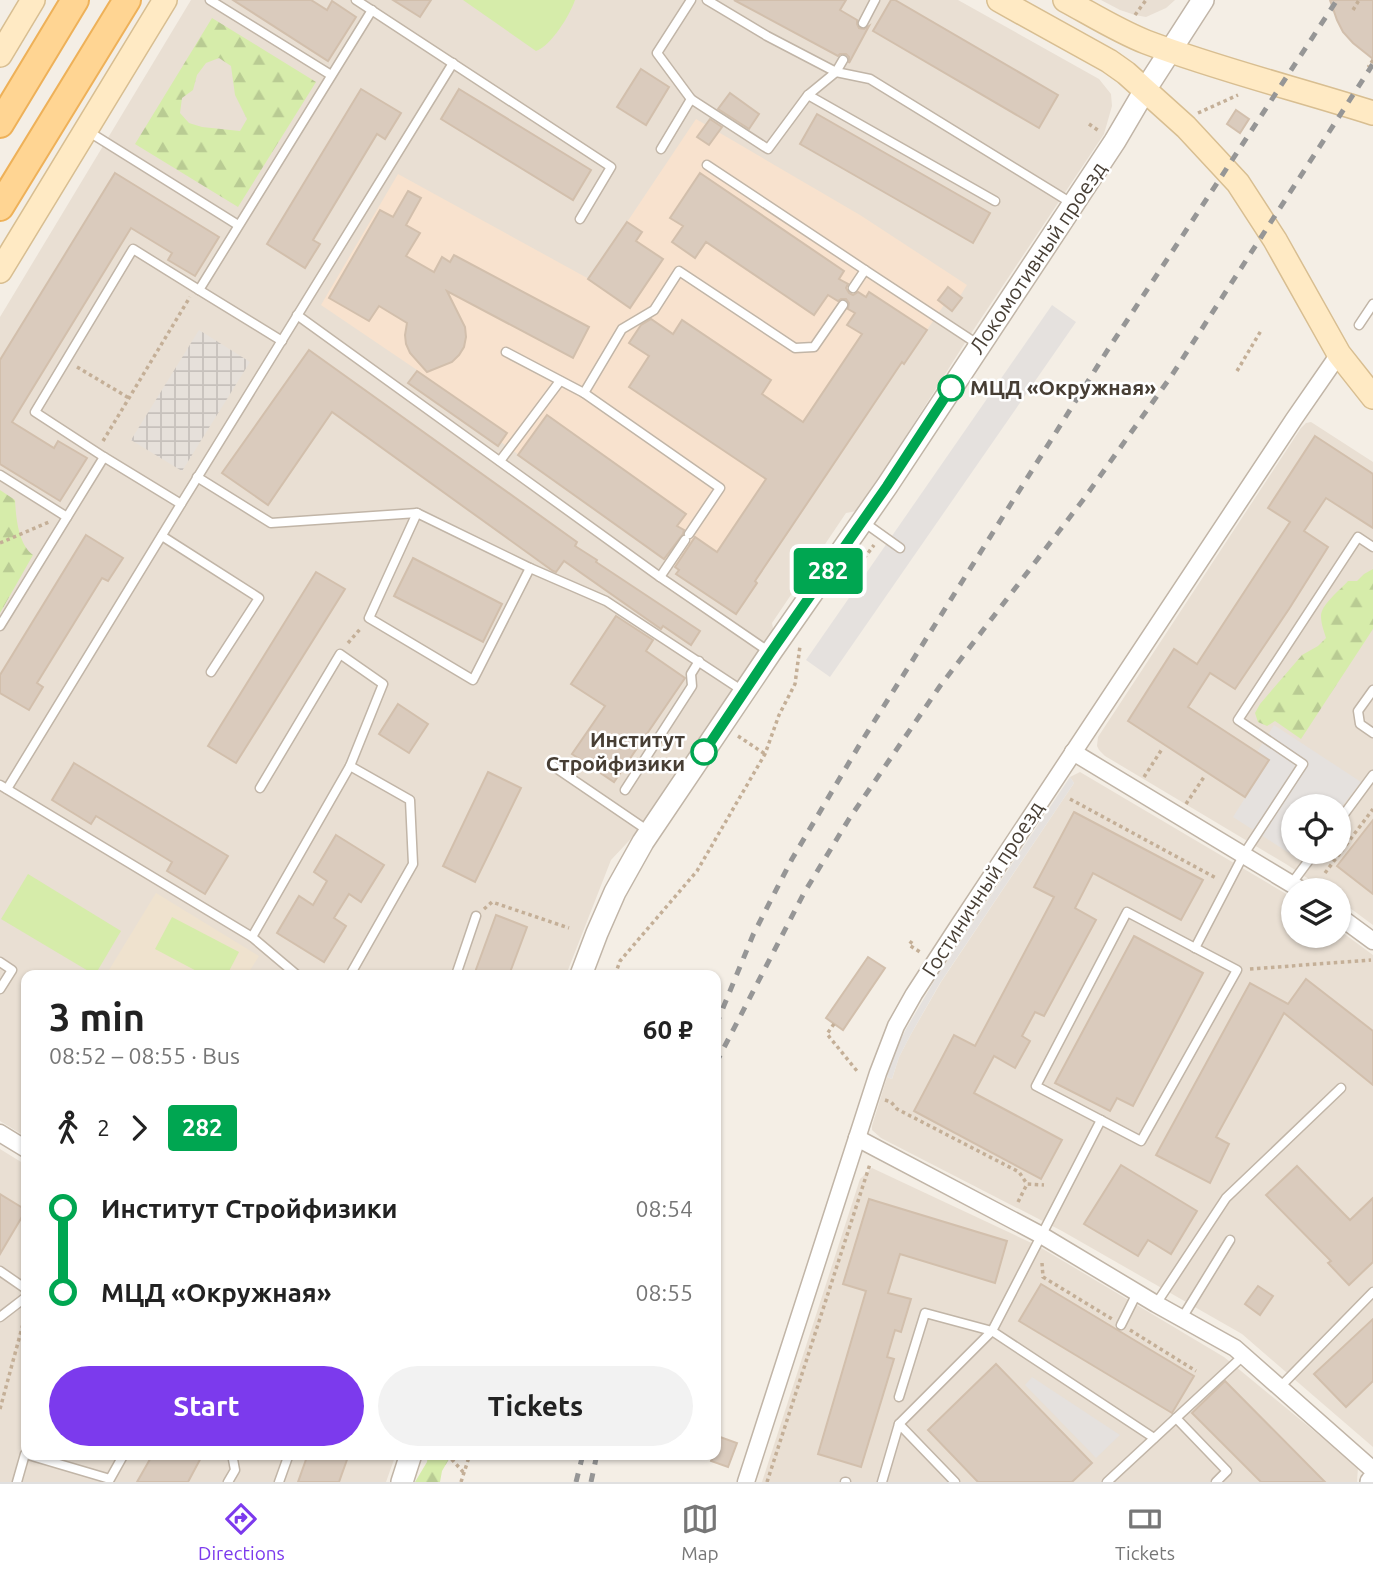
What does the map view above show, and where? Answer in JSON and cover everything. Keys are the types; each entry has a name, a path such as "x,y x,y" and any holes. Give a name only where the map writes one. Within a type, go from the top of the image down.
{"main road":[{"path":"0,55 33,0"},
{"path":"0,124 75,0"},
{"path":"0,207 127,0"},
{"path":"0,271 165,0"},
{"path":"999,0 1109,61 1186,127 1238,183 1275,240 1339,354 1373,397"},
{"path":"1065,0 1125,32 1171,50 1373,113"}],"street":[{"name":"Локомотивный проезд","path":"583,970 615,892 650,832 980,345 1115,141 1203,0"},
{"name":"Гостиничный проезд","path":"746,1482 896,1026 914,994 1073,752 1339,354"},
{"path":"1073,752 1283,878"},
{"path":"1351,925 1373,941"},
{"path":"0,1133 21,1146"},
{"path":"857,1138 1041,1235 1235,1348 1373,1470"},
{"path":"401,1482 409,1460"}],"lane":[{"path":"210,0 331,75"},
{"path":"356,0 611,167 580,219"},
{"path":"691,0 657,53 691,99 768,149 808,94 836,72 843,60"},
{"path":"707,0 767,36 836,72 870,79 1073,204"},
{"path":"863,23 875,0"},
{"path":"197,289 372,10"},
{"path":"291,970 252,937 4,787 453,63"},
{"path":"808,94 995,201"},
{"path":"661,149 691,99"},
{"path":"86,130 238,225"},
{"path":"707,165 980,345"},
{"path":"181,504 35,412 133,249 282,341"},
{"path":"853,288 865,270"},
{"path":"584,393 622,329 654,310 679,271 795,348 814,347 843,304"},
{"path":"1359,325 1373,304"},
{"path":"297,316 660,577 771,652"},
{"path":"506,352 584,393 720,488 660,577"},
{"path":"500,461 559,381"},
{"path":"0,626 100,454"},
{"path":"0,475 65,516"},
{"path":"197,477 271,523 417,513 530,568 606,601 745,692"},
{"path":"417,513 369,618 473,680 530,568"},
{"path":"862,522 901,548"},
{"path":"162,536 259,598 211,672"},
{"path":"1195,948 1244,854 1303,764 1238,720 1358,537 1373,547"},
{"path":"252,937 350,765 383,684 340,654 260,788"},
{"path":"625,790 692,686 691,674 699,661"},
{"path":"1373,690 1357,711 1360,724 1373,733"},
{"path":"350,765 410,800 413,864 352,970"},
{"path":"552,766 650,832"},
{"path":"1351,805 1373,775"},
{"path":"1127,912 1195,948 1237,970 1141,1141 1036,1086 1127,912"},
{"path":"458,970 476,916"},
{"path":"0,962 12,970 0,989"},
{"path":"1156,1304 1226,1198 1340,1088"},
{"path":"882,1482 899,1424 992,1331 1101,1120"},
{"path":"1182,1318 1230,1240"},
{"path":"0,1271 21,1286"},
{"path":"1279,1388 1373,1292"},
{"path":"1121,1325 1137,1293"},
{"path":"0,1317 21,1301"},
{"path":"899,1397 925,1313 992,1331 1154,1438"},
{"path":"1107,1482 1243,1356"},
{"path":"1176,1418 1227,1471 1216,1482"},
{"path":"899,1424 955,1482"},
{"path":"17,1482 23,1460"},
{"path":"45,1460 110,1479 121,1460"},
{"path":"228,1482 234,1470 233,1460"},
{"path":"279,1482 287,1460"}],"path":[{"path":"1135,15 1146,0"},
{"path":"1353,10 1359,0"},
{"path":"1373,60 1369,66 1373,67"},
{"path":"1196,114 1238,95"},
{"path":"1089,124 1104,134"},
{"path":"100,454 129,398 197,289"},
{"path":"1237,372 1262,329"},
{"path":"66,360 129,398"},
{"path":"0,543 65,516"},
{"path":"833,601 882,535"},
{"path":"340,654 369,618"},
{"path":"617,970 620,961 697,871 765,754 779,715 795,684 800,645"},
{"path":"731,731 765,754"},
{"path":"1136,790 1163,749"},
{"path":"1179,815 1205,777"},
{"path":"1070,799 1229,884"},
{"path":"1325,873 1373,809"},
{"path":"476,916 492,902 569,928"},
{"path":"912,941 909,945 920,953"},
{"path":"1237,970 1371,960"},
{"path":"834,1024 827,1034 857,1071"},
{"path":"891,1102 897,1109 1019,1172 1027,1184"},
{"path":"767,1482 873,1157"},
{"path":"1027,1184 1044,1185"},
{"path":"1018,1202 1027,1184"},
{"path":"1032,1253 1042,1259 1043,1277 1196,1371"},
{"path":"0,1409 21,1331"},
{"path":"452,1460 464,1474"},
{"path":"461,1482 468,1460"}],"shaded area":[{"path":"191,0 958,0 1099,79 1111,94 1112,106 1104,134 857,511 846,513 772,623 774,633 642,827 611,860 568,970 21,970 21,1134 0,1121 0,317"},
{"path":"1101,0 1175,0 1166,8 1146,17 1120,10"},
{"path":"696,119 860,215 967,285 952,311 944,305 904,364 902,363 755,581 757,583 736,614 676,574 679,569 501,442 498,446 408,383 417,370 321,305 398,174 589,279"},
{"path":"1052,305 1076,322 830,677 806,660"},
{"path":"199,330 250,362 182,471 131,440"},
{"path":"1311,422 1373,462 1373,925 1351,909 1351,878 1307,878 1286,864 1351,864 1351,794 1281,794 1281,861 1105,756 1097,746 1098,737 1301,428"},
{"path":"1274,725 1361,782 1351,795 1281,794 1281,848 1233,817 1269,760 1257,752"},
{"path":"1080,772 1281,891 1281,948 1351,948 1351,939 1373,955 1373,1447 1242,1334 1062,1231 881,1138 872,1130 887,1077 892,1079 899,1057 911,1034 941,982 1074,783 1070,777"},
{"path":"1070,777 1074,783 940,983 899,1057 892,1079 887,1077 906,1029 936,978"},
{"path":"156,893 259,956 250,970 109,970"},
{"path":"0,1149 21,1162 21,1460 394,1460 386,1482 0,1482"},
{"path":"872,1168 1038,1246 1224,1357 1358,1467 1357,1482 762,1482 860,1179"},
{"path":"1032,1377 1120,1435 1096,1458 1025,1385"}],"green space":[{"path":"463,0 575,0 559,29 548,43 536,51"},
{"path":"212,18 316,82 238,207 135,144","holes":["219,58 231,66 235,95 247,119 240,131 189,123 180,113 182,98 193,90 197,75 206,63"]},
{"path":"0,490 15,500 21,537 33,555 0,613"},
{"path":"1373,569 1373,629 1301,739 1275,721 1267,726 1258,722 1255,713 1260,704 1302,655 1326,638 1321,616 1327,603 1348,581 1357,581"},
{"path":"28,874 121,931 98,970 87,970 1,919"},
{"path":"172,917 239,952 230,970 195,970 155,949"},
{"path":"448,1460 440,1482 415,1482 427,1462"}],"building":[{"path":"233,0 311,0 327,10 332,1 356,17 328,61"},
{"path":"393,0 431,0 420,17"},
{"path":"734,0 846,0 840,10 857,20 859,28 869,26 849,63 846,54 838,56"},
{"path":"891,0 1058,95 1039,128 873,31"},
{"path":"1330,0 1373,0 1373,59 1343,32"},
{"path":"641,69 669,87 646,125 617,107"},
{"path":"361,89 401,113 385,139 377,134 313,240 320,244 305,268 267,244"},
{"path":"459,89 591,170 573,200 441,119"},
{"path":"730,93 759,114 749,129 718,109"},
{"path":"1236,110 1249,119 1240,133 1227,124"},
{"path":"817,114 990,213 973,243 800,144"},
{"path":"710,119 722,127 709,145 697,137"},
{"path":"115,173 219,237 195,276 168,260 172,253 131,228 12,422 54,448 58,441 87,458 60,501 0,464 0,360"},
{"path":"700,173 844,271 839,279 848,284 846,288 849,293 853,295 858,292 866,297 869,292 927,330 904,364 902,362 755,581 757,583 736,614 676,574 679,570 675,567 695,537 717,552 766,479 629,387 649,356 629,343 641,325 651,319 673,334 682,320 771,380 762,394 803,422 862,334 847,325 855,313 848,309 849,303 846,299 838,301 828,295 814,315 706,242 695,258 672,242 683,226 670,218"},
{"path":"408,191 421,198 406,225 420,233 406,256 434,272 442,257 450,262 454,255 589,327 573,358 447,291 465,327 464,347 452,362 427,372 410,353 406,344 407,323 379,306 369,321 329,298 380,210 393,217"},
{"path":"627,222 642,232 636,241 663,259 630,308 588,279"},
{"path":"948,287 962,298 952,311 938,300"},
{"path":"309,350 577,542 575,546 597,560 596,562 700,631 691,645 663,626 661,629 564,561 556,572 553,571 332,412 268,505 222,473"},
{"path":"417,371 507,433 498,446 408,383"},
{"path":"547,415 686,514 677,526 684,530 683,534 664,559 518,455"},
{"path":"1315,436 1373,474 1373,528 1326,498 1304,531 1328,547 1289,609 1235,689 1210,673 1188,707 1269,760 1245,797 1128,721 1174,649 1197,664 1290,522 1268,508"},
{"path":"86,535 123,558 108,581 102,578 37,683 43,687 29,710 0,693 0,675"},
{"path":"413,558 502,604 483,642 394,596"},
{"path":"316,572 345,589 236,763 208,746"},
{"path":"616,616 653,640 646,651 685,678 614,782 572,754 605,706 571,684"},
{"path":"398,704 428,724 409,753 379,734"},
{"path":"74,763 228,856 205,894 167,871 172,862 96,816 91,824 52,800"},
{"path":"488,772 521,788 475,882 443,866"},
{"path":"1074,812 1203,880 1181,920 1093,873 1075,908 1096,920 1044,1016 1035,1012 1022,1036 1030,1041 1015,1068 994,1056 974,1093 1062,1140 1041,1179 914,1111 954,1035 975,1046 1054,897 1034,887"},
{"path":"1373,820 1373,894 1337,866 1351,864 1351,848"},
{"path":"336,835 384,865 361,902 349,894 334,918 346,926 324,962 277,933 299,896 313,905 327,881 314,872"},
{"path":"496,915 527,927 511,970 476,970"},
{"path":"1134,936 1203,973 1133,1106 1117,1098 1110,1111 1055,1083"},
{"path":"868,957 885,968 843,1030 826,1018"},
{"path":"1306,979 1373,1031 1373,1085 1284,1013 1216,1137 1229,1144 1210,1183 1156,1155 1250,983 1288,1004"},
{"path":"1121,1165 1197,1211 1171,1254 1148,1240 1138,1256 1084,1224"},
{"path":"1297,1166 1350,1220 1373,1198 1373,1262 1349,1285 1328,1263 1331,1261 1266,1195"},
{"path":"0,1194 21,1207 21,1218 0,1254"},
{"path":"869,1199 1007,1241 995,1283 900,1254 888,1293 911,1299 901,1332 895,1330 887,1357 894,1359 861,1467 818,1454 866,1291 843,1284"},
{"path":"1041,1284 1194,1376 1172,1413 1019,1321"},
{"path":"1258,1286 1273,1296 1260,1315 1245,1304"},
{"path":"1373,1319 1373,1381 1346,1407 1314,1374"},
{"path":"996,1364 1092,1463 1072,1482 978,1482 928,1430"},
{"path":"1225,1381 1325,1482 1261,1482 1192,1413"},
{"path":"721,1437 737,1443 728,1467 711,1461 721,1460"},
{"path":"150,1460 200,1460 188,1482 137,1482"},
{"path":"306,1460 347,1460 339,1482 298,1482"}],"railway":[{"path":"721,1013 753,935 792,859 860,744 1107,351 1337,0"},
{"path":"721,1053 804,893 849,819 940,686 1083,500 1172,375 1373,64"},
{"path":"576,1482 582,1460"},
{"path":"591,1482 596,1460"}],"bus line":[{"name":"282","path":"704,752 951,388"}],"place":[{"name":"МЦД «Окружная»","path":"951,388"},
{"name":"Институт Стройфизики","path":"704,752"}]}
